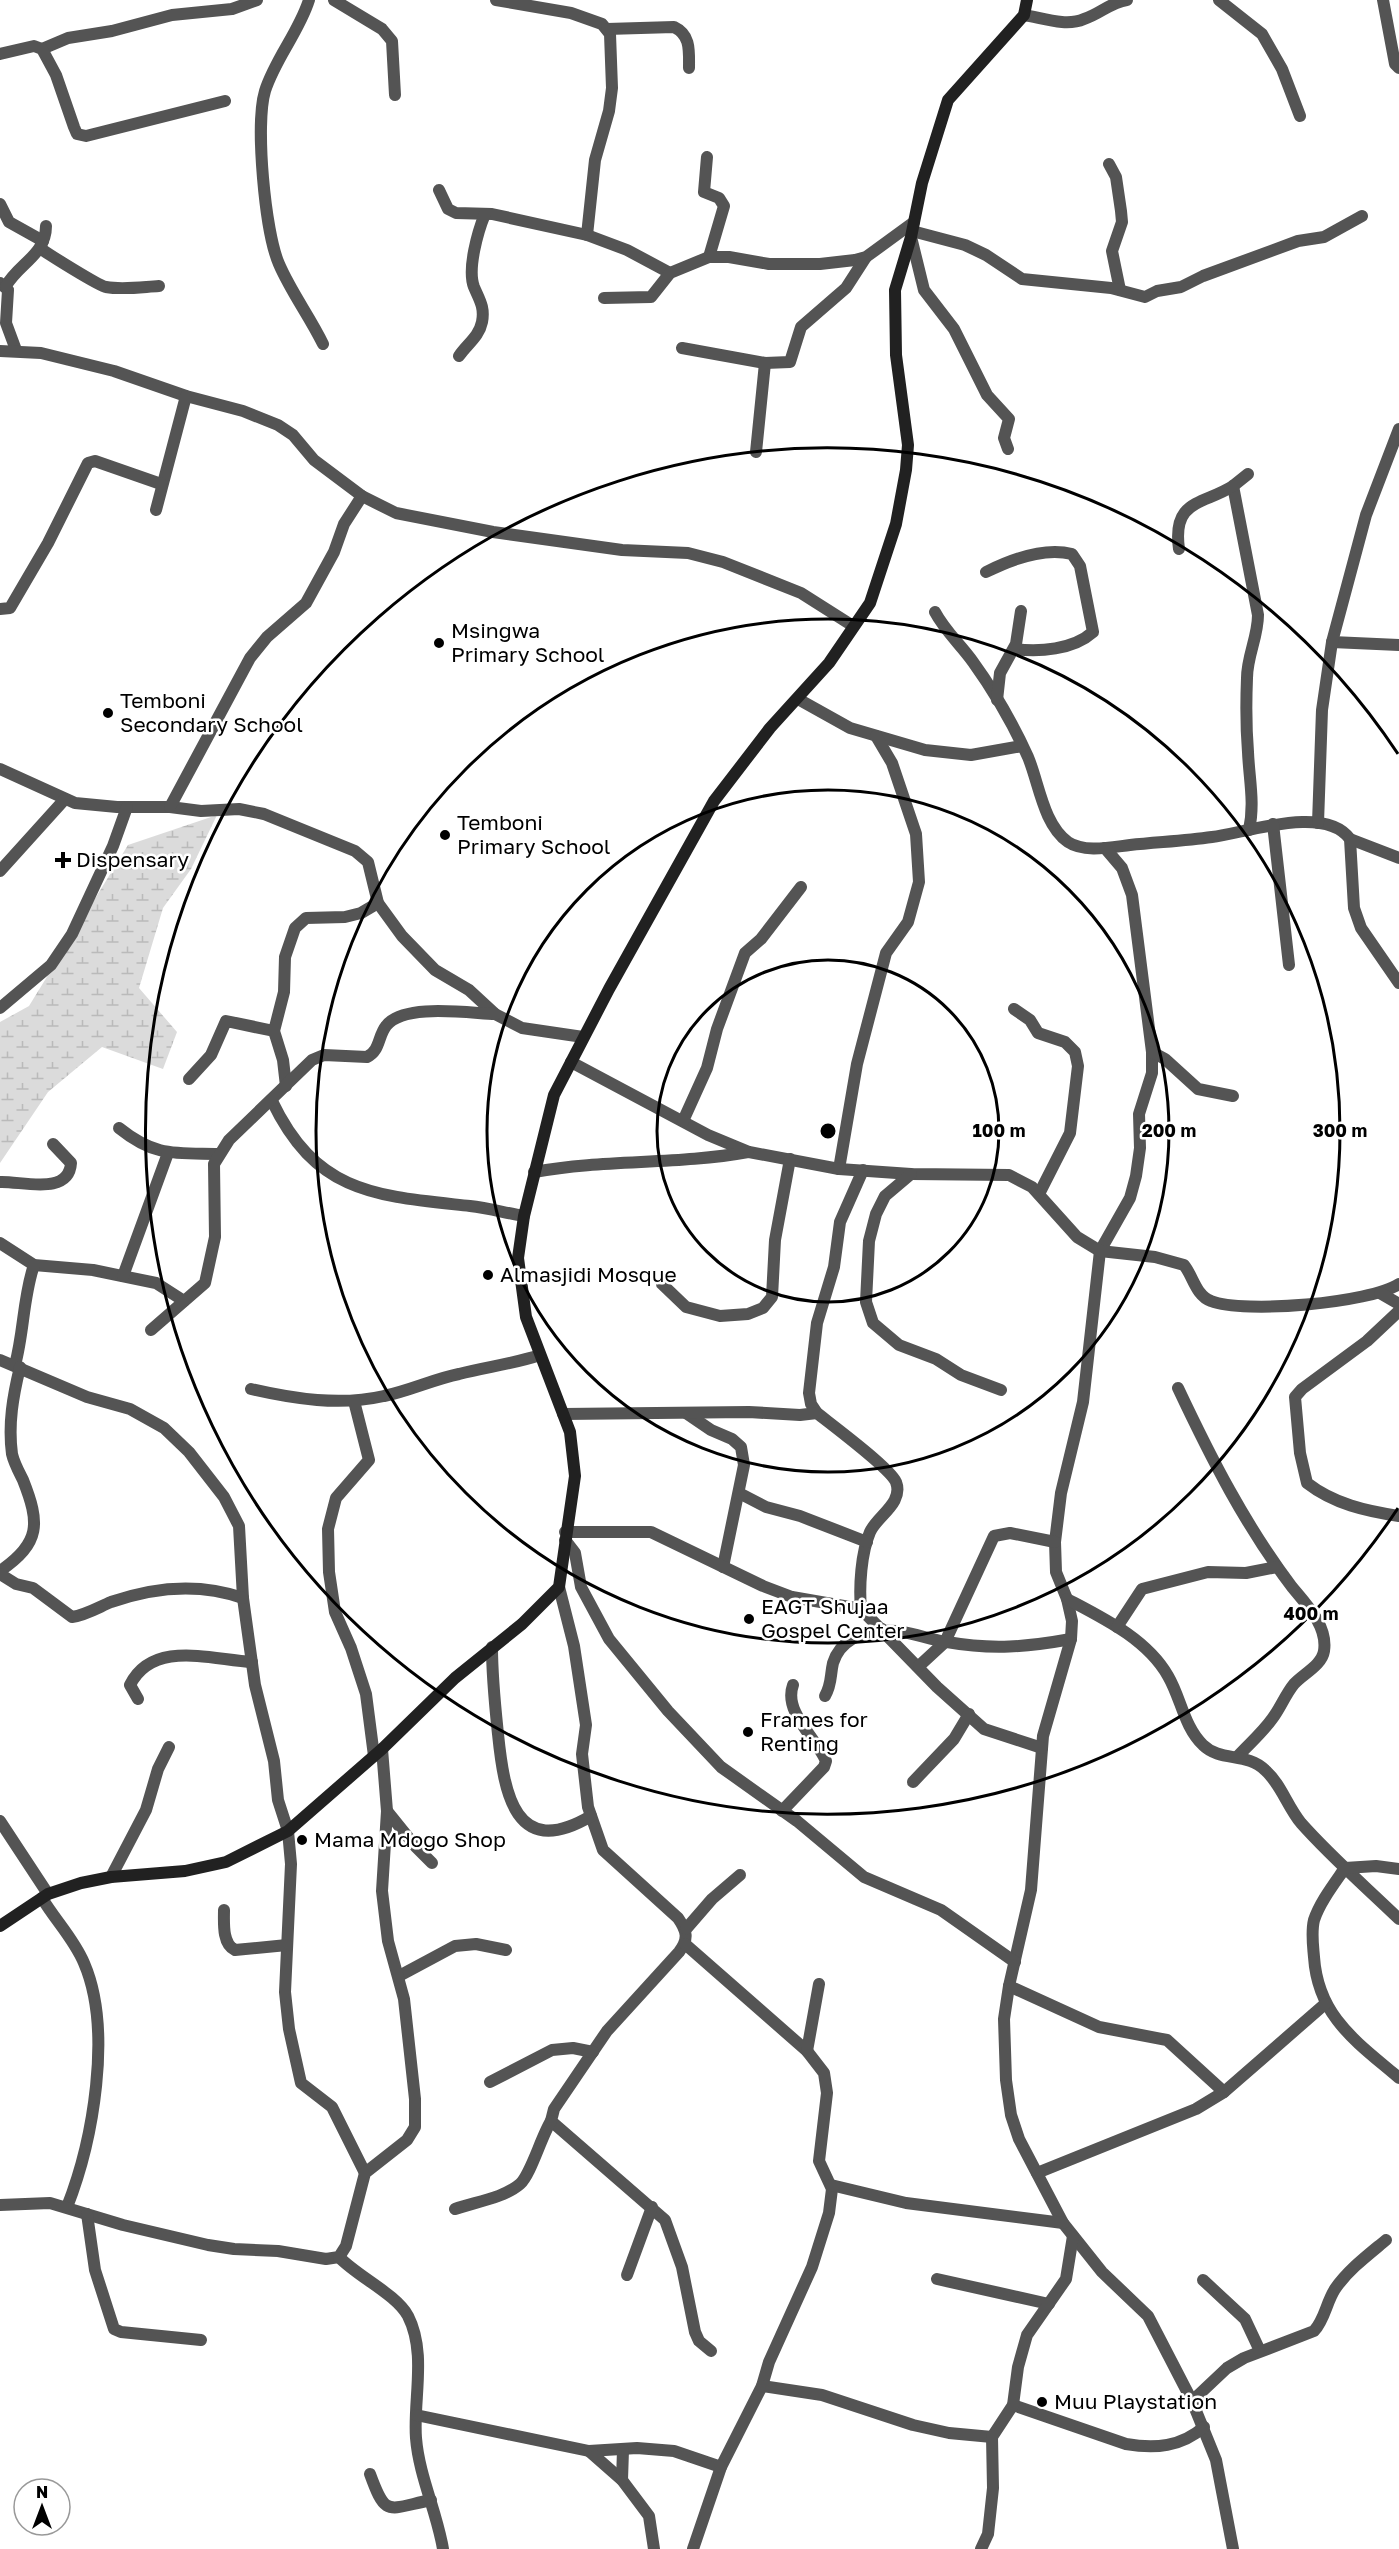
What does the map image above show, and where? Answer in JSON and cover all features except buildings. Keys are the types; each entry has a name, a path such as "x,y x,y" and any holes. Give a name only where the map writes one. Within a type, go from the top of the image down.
{"street":[{"path":"42,49 68,38 112,31 172,15 232,9 257,0"},
{"path":"309,0 266,90 261,109 261,134 268,217 278,262 313,322 323,344"},
{"path":"334,0 382,29 392,40 395,95"},
{"path":"496,0 571,13 596,22 607,29 674,27 683,32 688,40 688,68"},
{"path":"686,1929 678,1918 603,1850 591,1816 582,1754 586,1725 574,1646 558,1587 575,1476 570,1432 526,1317 518,1258 524,1216 554,1095 583,1037 714,801 763,736 829,663 870,603 879,582 896,524 906,470 907,434 894,314 895,290 912,230 922,183 948,100 1024,15 1027,0"},
{"path":"1024,15 1071,23 1085,19 1118,1 1127,0"},
{"path":"1219,0 1262,34 1282,69 1300,116"},
{"path":"1383,0 1395,64 1399,68"},
{"path":"587,235 593,171 609,111 612,88 612,42 607,29"},
{"path":"0,54 34,46 42,49 56,75 69,118 77,134 86,136 225,101"},
{"path":"707,157 704,192 718,198 724,206 709,257"},
{"path":"1109,164 1116,177 1122,222 1112,251 1120,290"},
{"path":"440,190 448,208 456,213 485,214 587,235 627,250 670,273"},
{"path":"0,204 9,222 42,244 56,260 71,266 105,287 159,286"},
{"path":"459,356 473,341 483,321 483,306 473,286 472,274 478,230 485,214"},
{"path":"604,298 651,297 670,273 709,257 729,257 769,264 840,262 866,257 912,230 966,245 986,255 1022,279 1120,290 1145,297 1157,291 1181,287 1203,276 1298,241 1324,237 1362,216"},
{"path":"15,350 6,323 8,296 1,284 10,278 42,244 45,226"},
{"path":"912,230 924,290 954,329 971,368 987,395 1009,419 1004,438 1008,449"},
{"path":"682,348 765,363 790,362 801,327 846,288 866,257"},
{"path":"0,351 15,350 52,355 114,371 186,396 243,411 278,425 293,435 314,460 362,496 396,513 493,532 622,550 688,553 723,562 801,593 853,626"},
{"path":"756,452 765,363"},
{"path":"156,510 186,396"},
{"path":"1318,823 1322,710 1332,642 1366,515 1399,429"},
{"path":"0,609 10,608 88,463 94,461 161,484"},
{"path":"1179,549 1179,529 1183,515 1192,505 1233,486 1248,474"},
{"path":"1233,486 1258,615 1258,626 1248,659 1247,679 1248,753 1251,781 1248,830"},
{"path":"170,807 250,658 267,637 306,603 334,552 344,524 362,496"},
{"path":"986,572 1005,562 1059,550 1072,554 1080,566 1093,632 1087,638 1049,650 1014,649"},
{"path":"997,700 1000,673 1014,649 1021,611"},
{"path":"934,612 975,664 997,700 1022,746 1056,830 1068,842 1078,847 1105,848 1187,841 1273,824 1318,823 1335,826 1350,839 1399,858"},
{"path":"1332,642 1399,645"},
{"path":"798,699 850,728 925,750 971,755 1022,746"},
{"path":"839,1169 857,1064 886,953 908,922 918,882 916,834 892,763 876,736"},
{"path":"0,769 65,799 92,805 170,807 201,811 239,809 264,813 355,851 368,862 378,903 402,936 435,970 469,990 495,1014 522,1028 583,1037"},
{"path":"0,871 65,799"},
{"path":"0,1008 51,965 72,934 113,846 127,807"},
{"path":"1273,824 1289,965"},
{"path":"1350,839 1354,908 1361,928 1399,983"},
{"path":"1105,848 1122,868 1132,896 1152,1052 1152,1073 1139,1114 1140,1148 1130,1198 1100,1251 1083,1402 1061,1493 1054,1542 1056,1572 1067,1599 1072,1621 1071,1639 1051,1702 1042,1748 1031,1890 1008,1986 1004,2019 1006,2080 1011,2115 1019,2139 1063,2223 1102,2272 1148,2316 1192,2401 1204,2427 1221,2481 1233,2549"},
{"path":"683,1121 707,1068 720,1020 745,953 761,939 801,887"},
{"path":"286,1086 283,1060 274,1031 284,992 285,957 295,928 306,918 345,917 361,913 378,903"},
{"path":"1014,1009 1030,1020 1038,1034 1065,1042 1075,1052 1078,1066 1070,1132 1039,1194"},
{"path":"151,1330 205,1283 217,1217 213,1174 218,1154 241,1128 272,1101 298,1071 324,1055 360,1059 372,1054 386,1026 413,1012 495,1014"},
{"path":"189,1080 211,1055 226,1021 274,1031"},
{"path":"1152,1052 1166,1059 1198,1089 1233,1096"},
{"path":"571,1062 683,1121 748,1152 839,1169 911,1174 1009,1175 1032,1186 1077,1237 1100,1251 1155,1257 1184,1265 1200,1294 1210,1301 1238,1307 1297,1305 1380,1293 1399,1284"},
{"path":"272,1101 285,1128 298,1146 316,1163 365,1190 408,1200 471,1206 524,1216"},
{"path":"119,1128 146,1148 168,1153 218,1154"},
{"path":"0,1182 44,1184 65,1178 70,1172 71,1162 53,1144"},
{"path":"534,1172 573,1165 644,1164 714,1158 748,1152"},
{"path":"123,1276 168,1153"},
{"path":"662,1284 686,1307 720,1316 748,1314 763,1308 772,1297 775,1240 790,1159"},
{"path":"861,1609 870,1530 889,1509 898,1492 896,1481 884,1466 817,1413 811,1404 809,1393 817,1323 834,1267 840,1222 863,1170"},
{"path":"911,1174 885,1196 876,1214 869,1240 866,1302 873,1323 899,1345 936,1359 961,1375 1001,1390"},
{"path":"0,1243 34,1265 93,1270 156,1283 184,1301"},
{"path":"34,1265 28,1291 10,1434 13,1458 34,1506 34,1532 26,1550 0,1572 43,1594 72,1617 142,1592 162,1589 225,1592 243,1598"},
{"path":"1380,1293 1399,1304"},
{"path":"1399,1311 1367,1341 1302,1389 1295,1397 1300,1453 1307,1484 1356,1508 1399,1516"},
{"path":"251,1389 298,1398 354,1401 384,1396 458,1374 510,1365 540,1355"},
{"path":"0,1360 87,1397 130,1409 164,1428 189,1452 224,1497 239,1526 243,1598 255,1685 274,1761 278,1800 288,1831 291,1864 285,2003 298,2076 306,2087 332,2107 365,2173"},
{"path":"1178,1388 1236,1504 1321,1629 1324,1652 1318,1663 1294,1685 1272,1720 1238,1756"},
{"path":"0,2205 40,2202 67,2207 208,2245 278,2251 326,2259 339,2257 346,2246 365,2173 407,2140 415,2127 415,2099 399,1976 388,1941 382,1891 387,1811 366,1694 351,1648 335,1612 329,1572 328,1529 336,1498 369,1460 354,1401"},
{"path":"563,1414 758,1412 800,1415 817,1413"},
{"path":"684,1413 711,1430 732,1439 741,1447 744,1465 723,1567"},
{"path":"739,1493 766,1508 800,1516 867,1542"},
{"path":"565,1536 651,1532 792,1597 861,1609 937,1687 984,1729 1042,1748"},
{"path":"919,1666 945,1642 994,1536 1010,1533 1030,1539 1054,1542"},
{"path":"565,1536 575,1553 581,1587 609,1639 628,1664 721,1767 782,1811 864,1877 941,1910 1015,1962"},
{"path":"1117,1627 1143,1589 1208,1572 1246,1573 1277,1567"},
{"path":"0,1926 45,1896 81,1883 111,1877 184,1871 226,1862 288,1831 378,1753 455,1678 522,1624 558,1587"},
{"path":"1067,1599 1117,1627 1148,1650 1167,1674 1191,1731 1204,1746 1222,1756 1238,1756 1263,1768 1274,1779 1300,1822 1399,1919"},
{"path":"825,1696 831,1686 833,1663 842,1648 857,1634 883,1630 904,1632 945,1642 1014,1648 1071,1639"},
{"path":"492,1647 491,1682 500,1765 512,1805 520,1818 533,1827 547,1831 555,1831 591,1816"},
{"path":"138,1699 130,1685 139,1669 162,1659 192,1654 252,1662"},
{"path":"782,1811 824,1767 826,1761 804,1730 790,1693 793,1685"},
{"path":"913,1782 954,1739 969,1714"},
{"path":"111,1877 146,1810 158,1769 169,1747"},
{"path":"387,1811 432,1863"},
{"path":"0,1821 84,1962 93,1987 97,2015 97,2070 88,2140 80,2175 67,2207"},
{"path":"1345,1868 1376,1866 1399,1869"},
{"path":"1345,1868 1314,1922 1314,1963 1325,2004 1343,2028 1399,2078"},
{"path":"455,2209 506,2192 521,2183 551,2121 554,2109 593,2052 618,2018 685,1944 686,1929 712,1899 740,1875"},
{"path":"224,1910 227,1942 230,1947 241,1949 272,1944 287,1945"},
{"path":"399,1976 455,1946 476,1944 506,1950"},
{"path":"685,1944 818,2062 826,2081 826,2114 819,2161 831,2185 828,2213 812,2267 769,2362 762,2386 721,2467 693,2549"},
{"path":"807,2051 819,1984"},
{"path":"1008,1986 1099,2026 1167,2040 1224,2092"},
{"path":"1037,2173 1179,2117 1224,2092 1325,2004"},
{"path":"490,2082 552,2050 573,2048 593,2052"},
{"path":"551,2121 665,2220 682,2267 694,2332 699,2341 711,2351"},
{"path":"831,2185 906,2203 1063,2223"},
{"path":"627,2275 652,2207"},
{"path":"87,2214 95,2270 114,2329 121,2332 201,2340"},
{"path":"981,2549 988,2534 993,2488 992,2437 1013,2405 1018,2367 1027,2335 1066,2280 1073,2236"},
{"path":"1192,2401 1227,2368 1260,2351 1314,2331 1321,2324 1334,2290 1353,2268 1386,2240"},
{"path":"339,2257 407,2315 413,2330 418,2369 416,2415 419,2459 443,2549"},
{"path":"937,2279 1049,2304"},
{"path":"1203,2280 1245,2319 1260,2351"},
{"path":"769,2362 784,2390"},
{"path":"762,2386 822,2395 913,2425 949,2433 992,2437"},
{"path":"1013,2405 1107,2438 1144,2447 1159,2447 1179,2442 1204,2427"},
{"path":"416,2415 589,2451 674,2451 721,2467"},
{"path":"622,2480 623,2450"},
{"path":"589,2451 622,2480 649,2516 654,2549"},
{"path":"370,2474 380,2502 385,2506 395,2508 431,2500"}],"green space":[{"path":"217,815 191,869 163,908 139,988 177,1032 163,1069 102,1047 48,1092 0,1163 0,1022 29,1006 128,845"}],"place":[{"name":"Msingwa Primary School","path":"439,643"},
{"name":"Temboni Secondary School","path":"108,713"},
{"name":"Temboni Primary School","path":"445,835"},
{"name":"Dispensary","path":"63,860"},
{"name":"Almasjidi Mosque","path":"488,1275"},
{"name":"EAGT Shujaa Gospel Center","path":"749,1619"},
{"name":"Frames for Renting","path":"748,1732"},
{"name":"Mama Mdogo Shop","path":"302,1840"},
{"name":"Muu Playstation","path":"1042,2402"}]}
